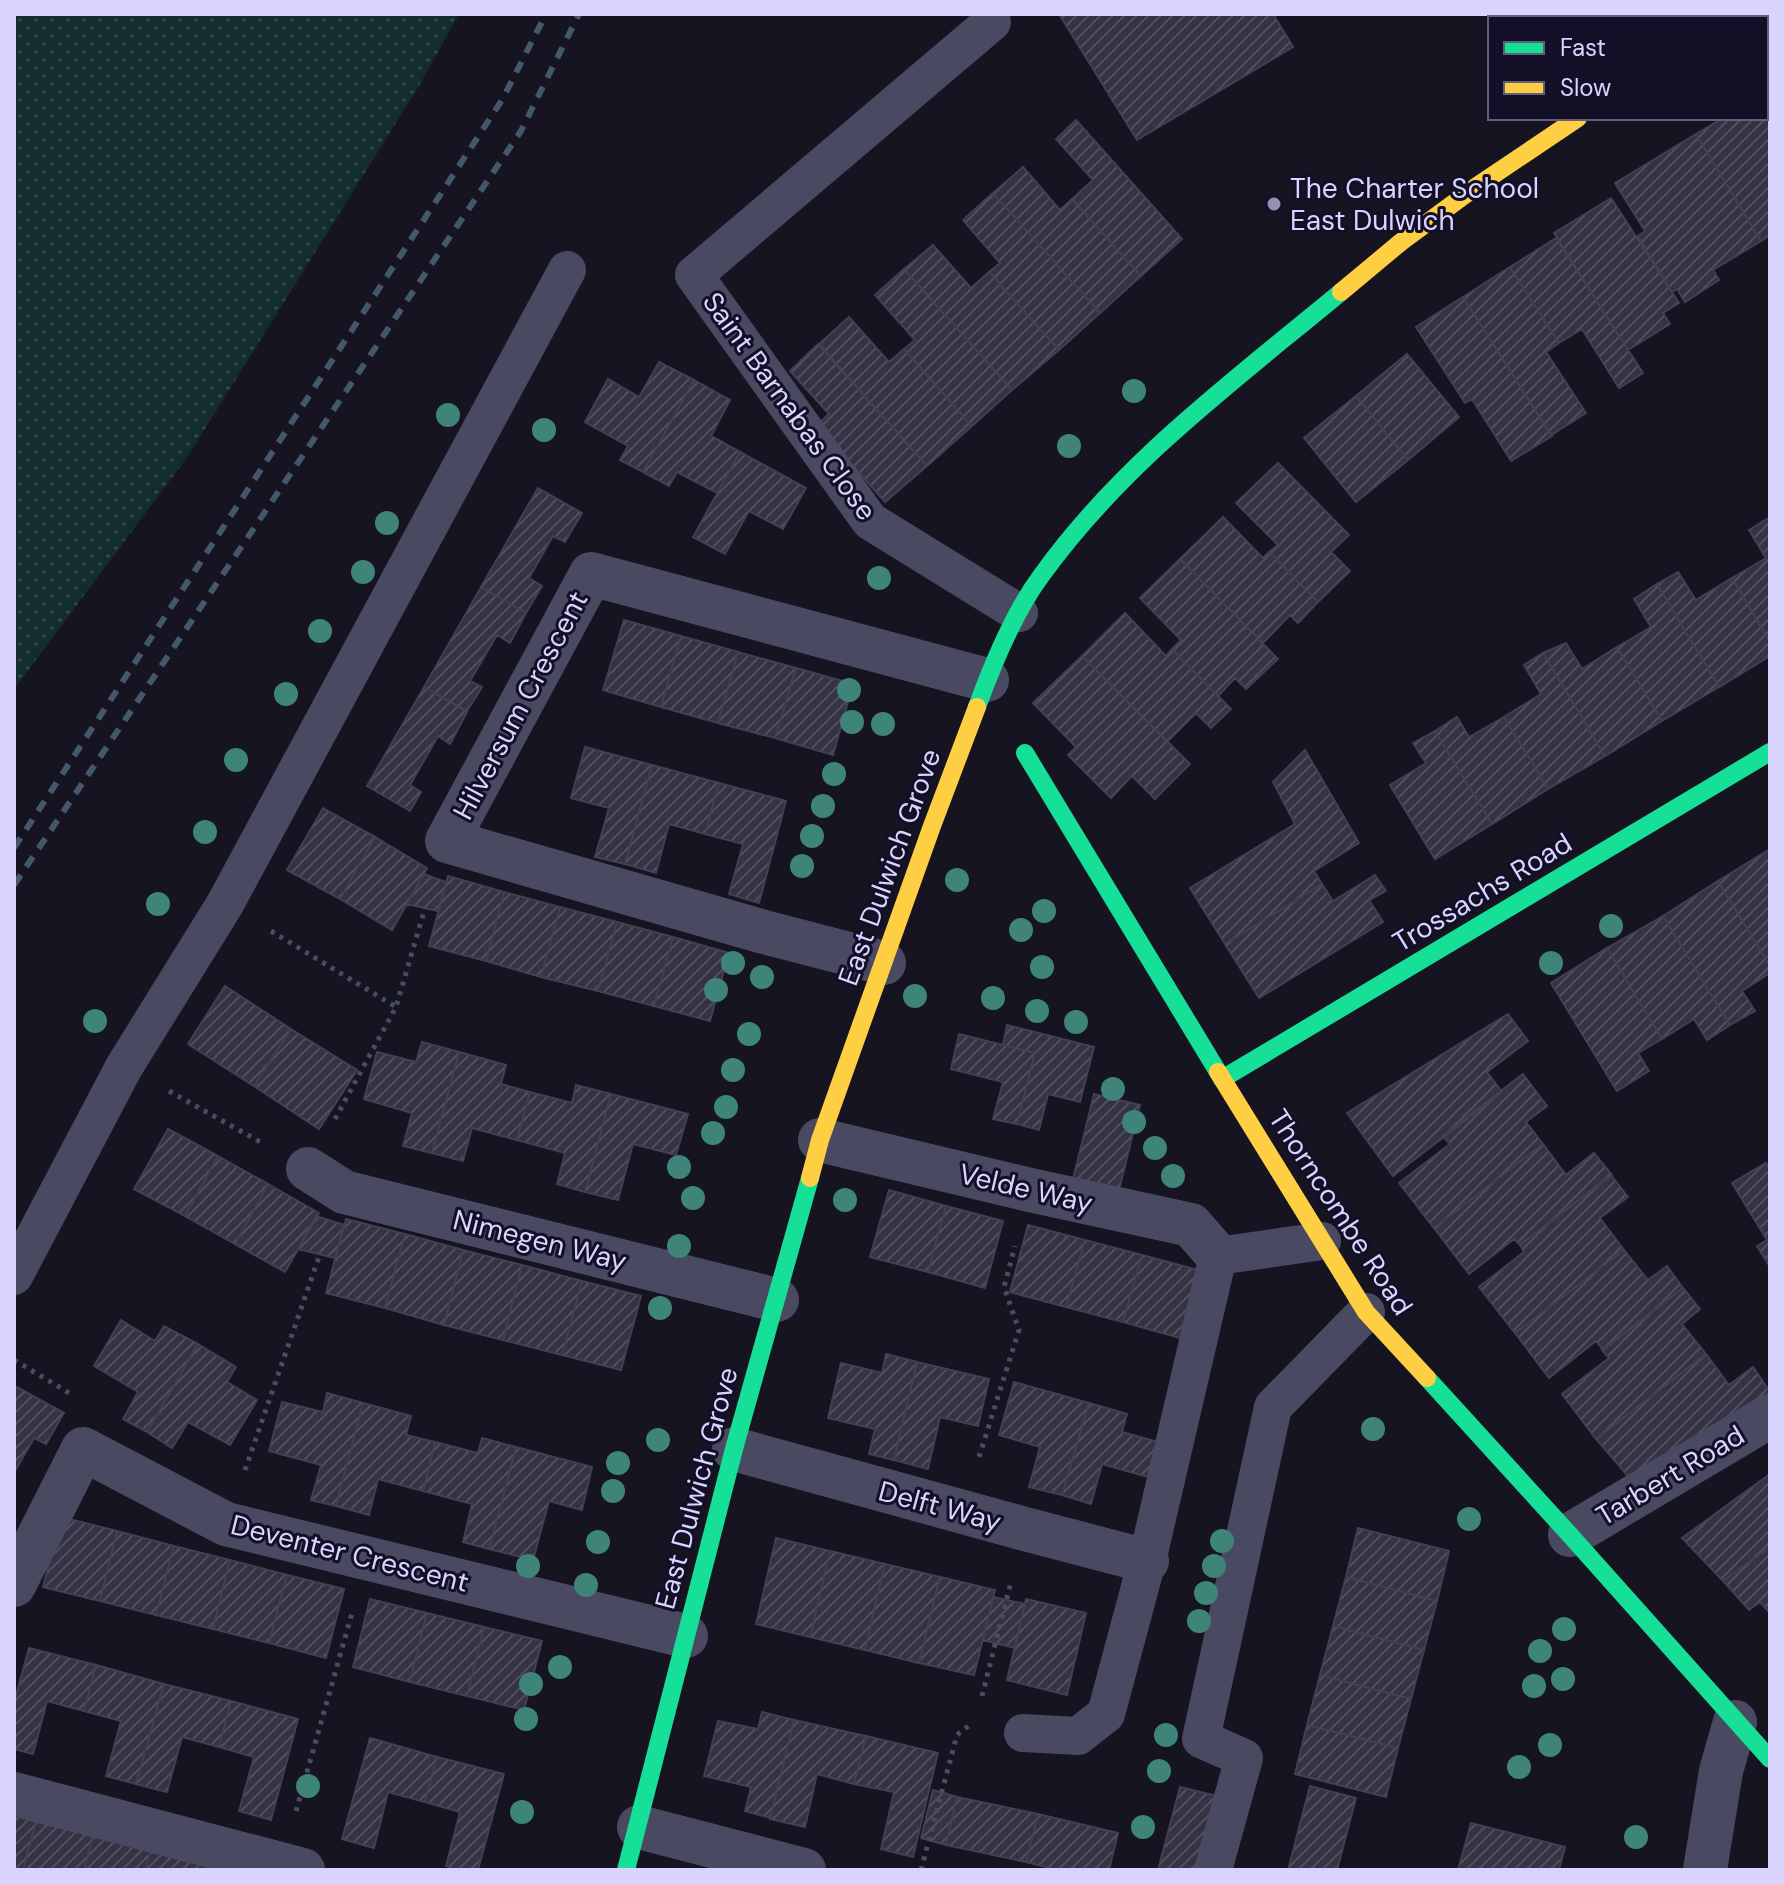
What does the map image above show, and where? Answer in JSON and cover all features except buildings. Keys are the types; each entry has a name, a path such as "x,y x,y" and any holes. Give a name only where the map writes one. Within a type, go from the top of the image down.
{"main road":[{"name":"East Dulwich Grove","path":"626,1870 734,1449 820,1140 987,680 1019,613 1039,578 1071,537 1116,486 1181,424 1401,242 1575,120"},
{"name":"Trossachs Road","path":"1222,1079 1770,752"},
{"name":"Thorncombe Road","path":"1025,753 1366,1312 1770,1759"}],"street":[{"name":"Hilversum Crescent","path":"884,963 764,932 447,841 591,574 987,680"},
{"name":"Velde Way","path":"820,1140 1191,1225 1218,1256"},
{"name":"Nimegen Way","path":"308,1169 344,1192 777,1300"},
{"name":"Tarbert Road","path":"1570,1535 1770,1416"},
{"name":"Deventer Crescent","path":"14,1585 83,1449 226,1524 686,1636"},
{"name":"Delft Way","path":"734,1449 1147,1561"},
{"path":"1705,1870 1721,1771 1735,1722"},
{"path":"14,1794 292,1867"},
{"path":"639,1827 804,1870"}],"lane":[{"name":"Saint Barnabas Close","path":"992,22 694,275 870,521 1019,613"},
{"path":"14,1276 124,1067 225,904 567,270"},
{"path":"1023,1733 1078,1736 1106,1714 1147,1561 1218,1256 1322,1241"},
{"path":"1213,1870 1244,1758 1201,1739 1273,1407 1366,1312"}],"path":[{"path":"225,904 396,1007"},
{"path":"124,1067 308,1169 396,1007 425,908"},
{"path":"962,1512 1019,1330 1004,1287 1030,1190"},
{"path":"226,1524 320,1254"},
{"path":"980,1705 1025,1529"},
{"path":"292,1867 367,1559"},
{"path":"921,1870 957,1735 976,1720"}],"green space":[{"path":"14,14 459,14 419,86 188,456 14,689"}],"railway":[{"path":"14,848 502,100 546,14"},
{"path":"14,885 521,131 579,14"}],"traffic: fast":[{"path":"977,707 1022,605 1041,576 1107,496 1182,425 1341,292"},
{"path":"1222,1079 1770,752"},
{"path":"1025,753 1218,1072"},
{"path":"626,1870 734,1449 810,1178"},
{"path":"1427,1378 1770,1759"}],"traffic: slow":[{"path":"1341,292 1401,242 1477,186 1575,120"},
{"path":"810,1178 820,1140 977,707"},
{"path":"1218,1072 1366,1312 1427,1378"}],"place":[{"name":"The Charter School East Dulwich","path":"1274,204"}]}
